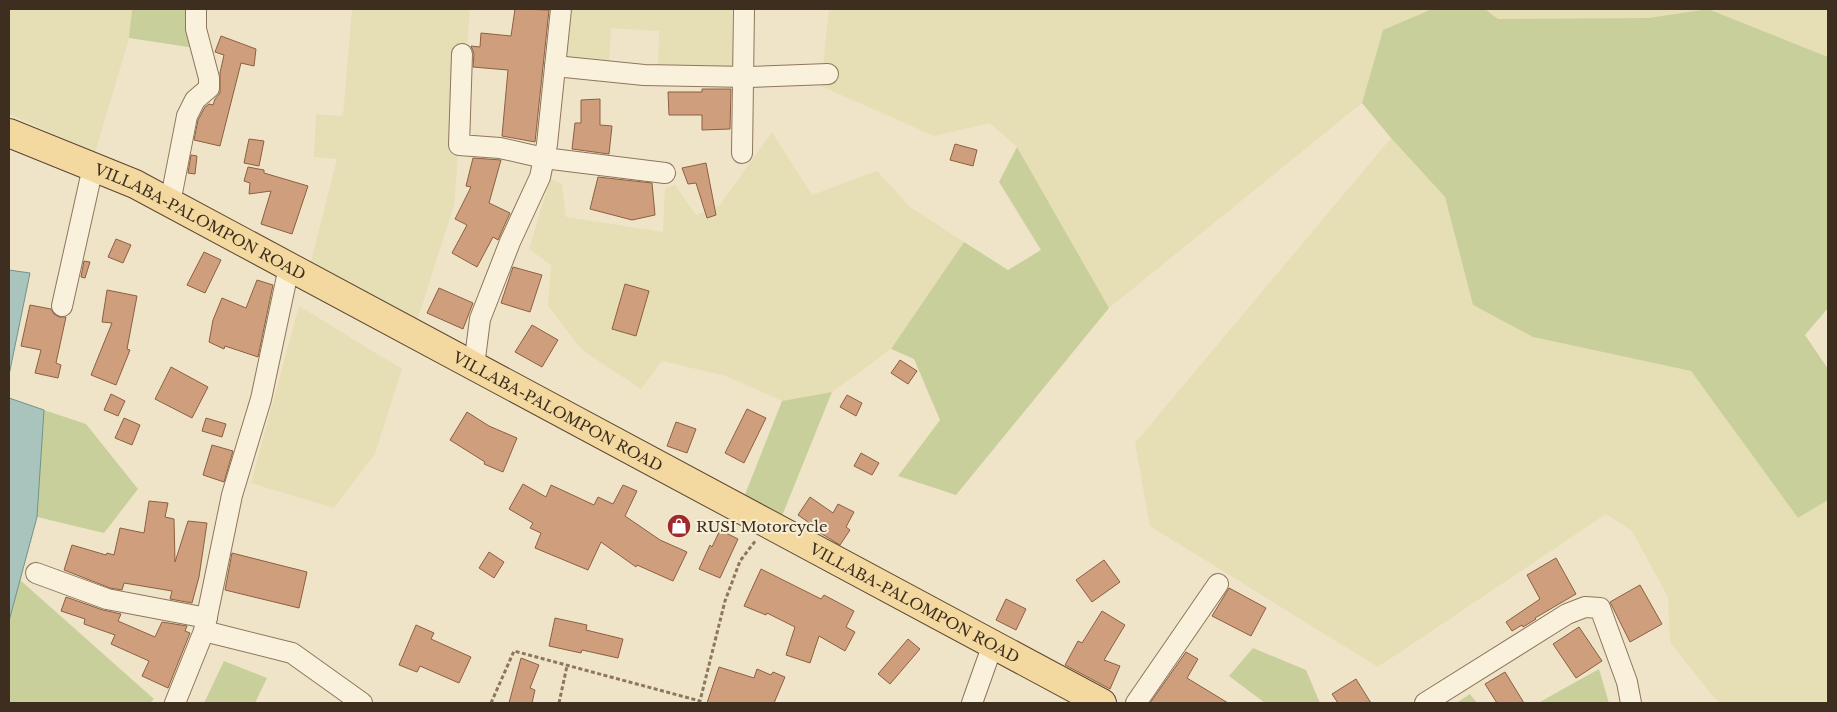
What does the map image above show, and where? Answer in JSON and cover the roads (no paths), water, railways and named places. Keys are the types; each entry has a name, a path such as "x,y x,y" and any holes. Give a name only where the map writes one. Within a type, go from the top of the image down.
{"main road":[{"name":"VILLABA-PALOMPON ROAD","path":"9,133 135,184 993,644 1086,699"}],"street":[{"path":"170,203 186,116 195,100 209,88 209,78 196,29 196,9"},
{"path":"474,366 480,319 510,242 540,176 547,144 561,9"},
{"path":"742,153 744,9"},
{"path":"462,54 459,145 500,148 544,158 665,173"},
{"path":"555,66 644,75 743,77 828,74"},
{"path":"62,306 93,168"},
{"path":"175,703 205,625 232,495 261,399 289,267"},
{"path":"36,573 107,599 205,625 292,654 362,703"},
{"path":"1136,703 1218,584"},
{"path":"1425,703 1567,614 1585,607 1600,608 1627,682 1631,703"},
{"path":"972,703 993,644"}],"water":[{"path":"9,270 30,273 9,375"},
{"path":"9,398 44,410 37,517 9,621"}],"place":[{"name":"RUSI Motorcycle","path":"679,526"}]}
